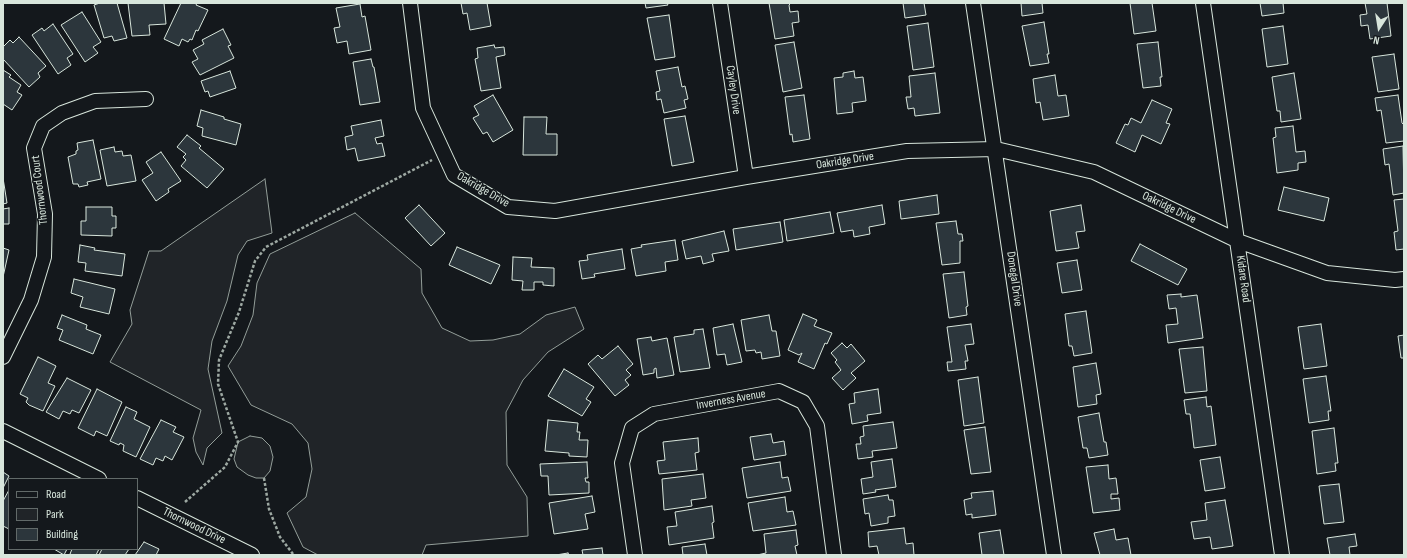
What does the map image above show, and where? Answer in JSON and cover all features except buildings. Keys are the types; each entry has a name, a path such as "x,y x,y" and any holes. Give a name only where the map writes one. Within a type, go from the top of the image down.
{"street":[{"name":"Oakridge Drive","path":"410,3 423,108 454,175 508,207 555,210 746,176 907,151 996,149 1094,172 1238,241 1327,273 1395,280 1404,279"},
{"name":"Cayley Drive","path":"720,3 746,176"},
{"name":"Donegal Drive","path":"973,3 996,149 1054,555"},
{"name":"Kidare Road","path":"1203,3 1282,555"},
{"name":"Thornwood Court","path":"3,357 31,300 44,257 45,214 34,148 43,126 62,113 95,102 146,100"},
{"name":"Inverness Avenue","path":"635,555 622,463 632,428 654,414 779,392 803,402 817,426 834,555"},
{"path":"3,431 97,478"},
{"name":"Thornwood Drive","path":"138,498 252,555"}],"path":[{"path":"185,502 225,467 238,442 218,384 219,360 239,312 254,261 266,247 436,158"},
{"path":"264,478 268,509 280,537 293,554"}],"green space":[{"path":"265,179 272,233 247,241 238,255 227,301 212,341 208,369 222,433 207,448 203,465 196,452 193,438 201,410 110,362 132,324 130,310 149,251 161,251"},
{"path":"355,213 421,269 422,293 442,328 470,341 493,340 520,334 546,315 575,307 584,329 548,352 523,380 506,412 507,465 527,497 528,536 426,545 422,555 318,555 303,547 287,513 306,497 312,469 308,443 292,424 251,405 228,366 241,346 253,315 257,283 270,254"},
{"path":"250,436 262,438 270,446 273,457 270,471 264,478 256,478 248,475 237,467 234,459 238,442"}]}
